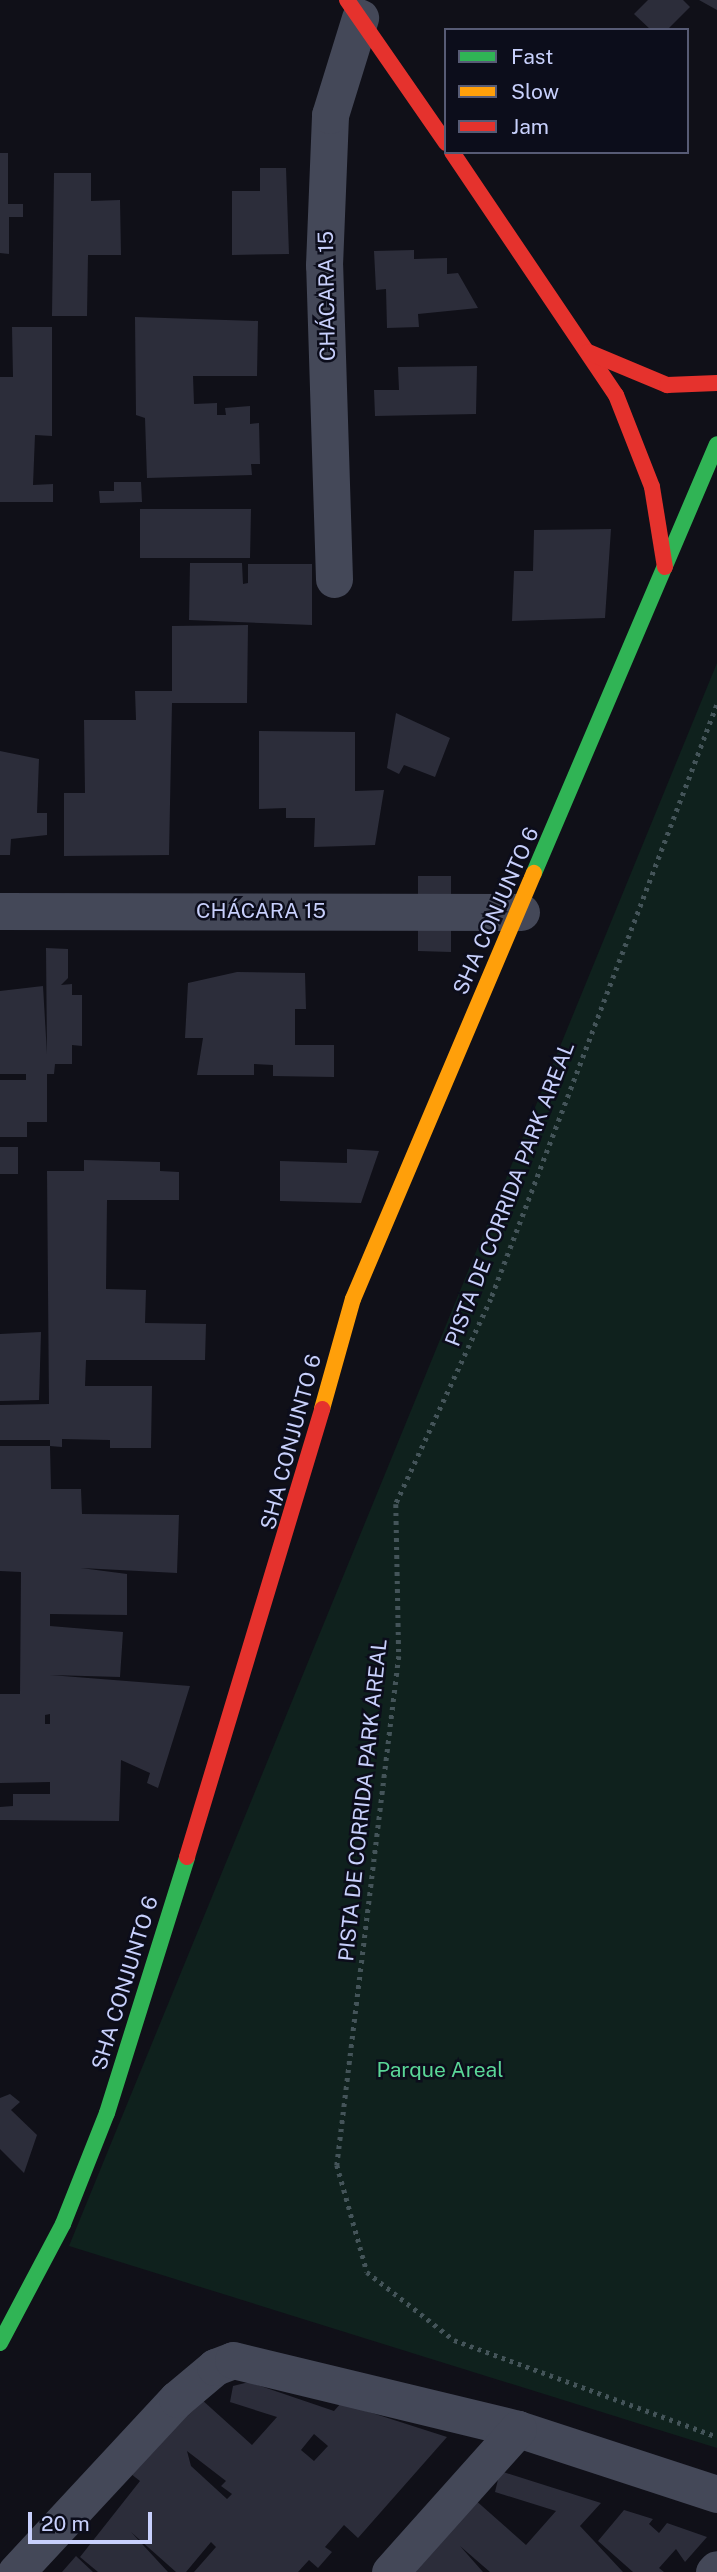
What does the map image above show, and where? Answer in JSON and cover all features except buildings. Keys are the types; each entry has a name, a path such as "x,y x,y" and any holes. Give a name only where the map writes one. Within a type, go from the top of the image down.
{"street":[{"path":"354,9 444,140"},
{"name":"CHÁCARA 15","path":"334,579 324,265 330,115 354,9"},
{"path":"453,154 616,395 648,475 665,568"},
{"path":"588,352 667,386 717,383"},
{"name":"SHA CONJUNTO 6","path":"0,2343 63,2224 107,2113 279,1566 352,1299 521,912 717,444"},
{"name":"CHÁCARA 15","path":"0,911 521,912"},
{"path":"16,2572 177,2399 215,2367 233,2360 519,2429 717,2494"},
{"path":"390,2572 519,2429"}],"path":[{"name":"PISTA DE CORRIDA PARK AREAL","path":"717,705 491,1298 396,1504 399,1656 337,2165 367,2272 454,2340 717,2437"}],"green space":[{"name":"Parque Areal","path":"717,663 717,2448 69,2246"}],"traffic: fast":[{"path":"534,873 717,444"},
{"path":"0,2343 63,2224 107,2113 187,1857"}],"traffic: slow":[{"path":"322,1409 353,1299 534,873"}],"traffic: jam":[{"path":"347,0 444,140"},
{"path":"453,154 616,395 652,487 665,567"},
{"path":"588,352 667,385 717,383"},
{"path":"187,1857 322,1409"}]}
